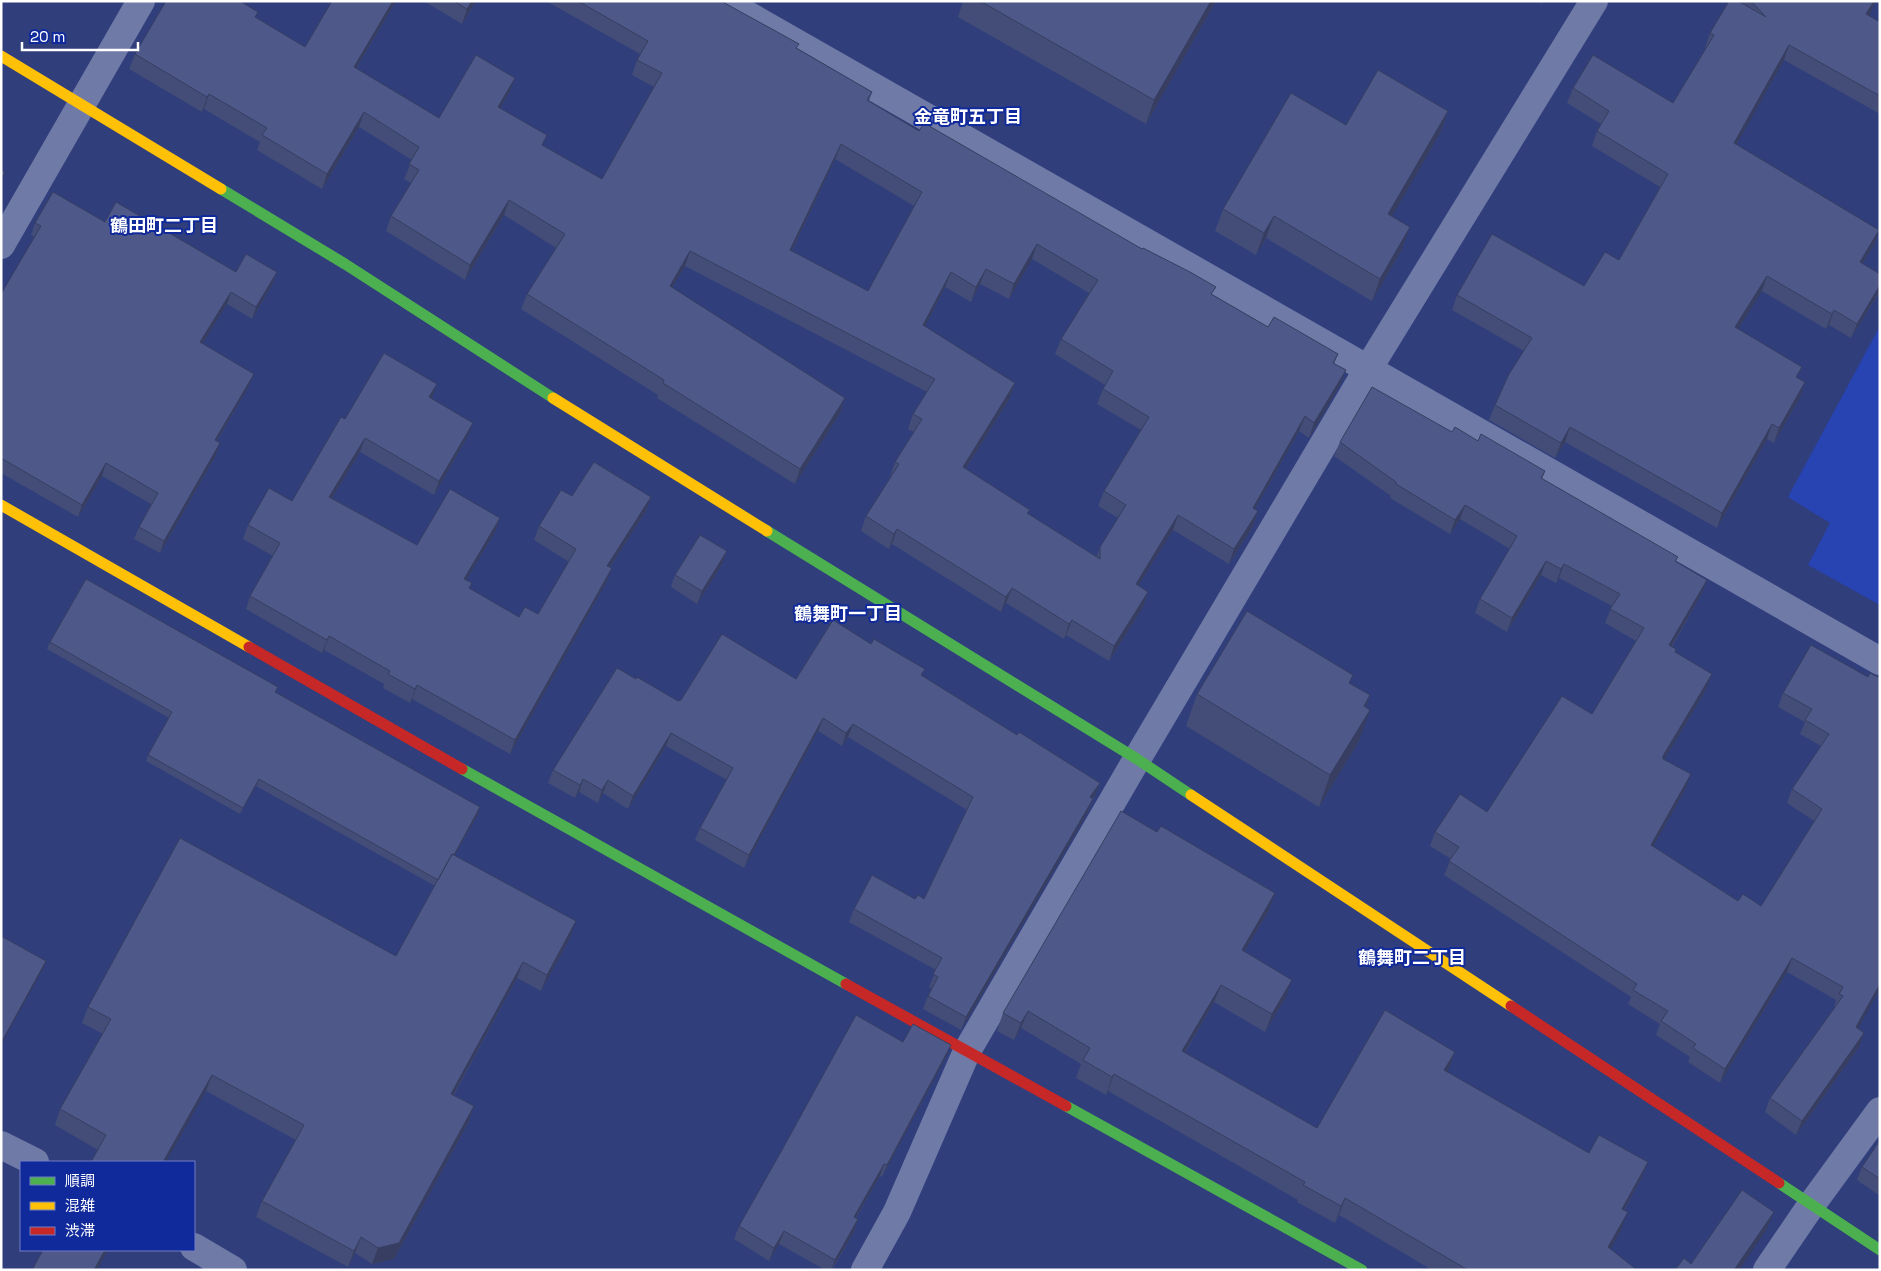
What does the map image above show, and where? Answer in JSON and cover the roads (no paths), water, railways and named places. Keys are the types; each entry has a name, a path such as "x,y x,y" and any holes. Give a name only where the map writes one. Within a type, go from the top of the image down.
{"street":[{"path":"1,245 141,1"},
{"path":"723,1 1880,661"},
{"path":"865,1270 897,1212 967,1051 1368,369 1594,1"},
{"path":"1,56 345,264 588,421 1137,759 1880,1250"},
{"path":"1,505 162,598 967,1051 1362,1270"},
{"path":"1767,1270 1812,1204 1880,1111"},
{"path":"1,1145 33,1161"},
{"path":"195,1248 232,1270"}],"district":[{"name":"金竜町五丁目","path":"968,116"},
{"name":"鶴田町二丁目","path":"164,225"},
{"name":"鶴舞町一丁目","path":"848,613"},
{"name":"鶴舞町二丁目","path":"1412,957"}]}
